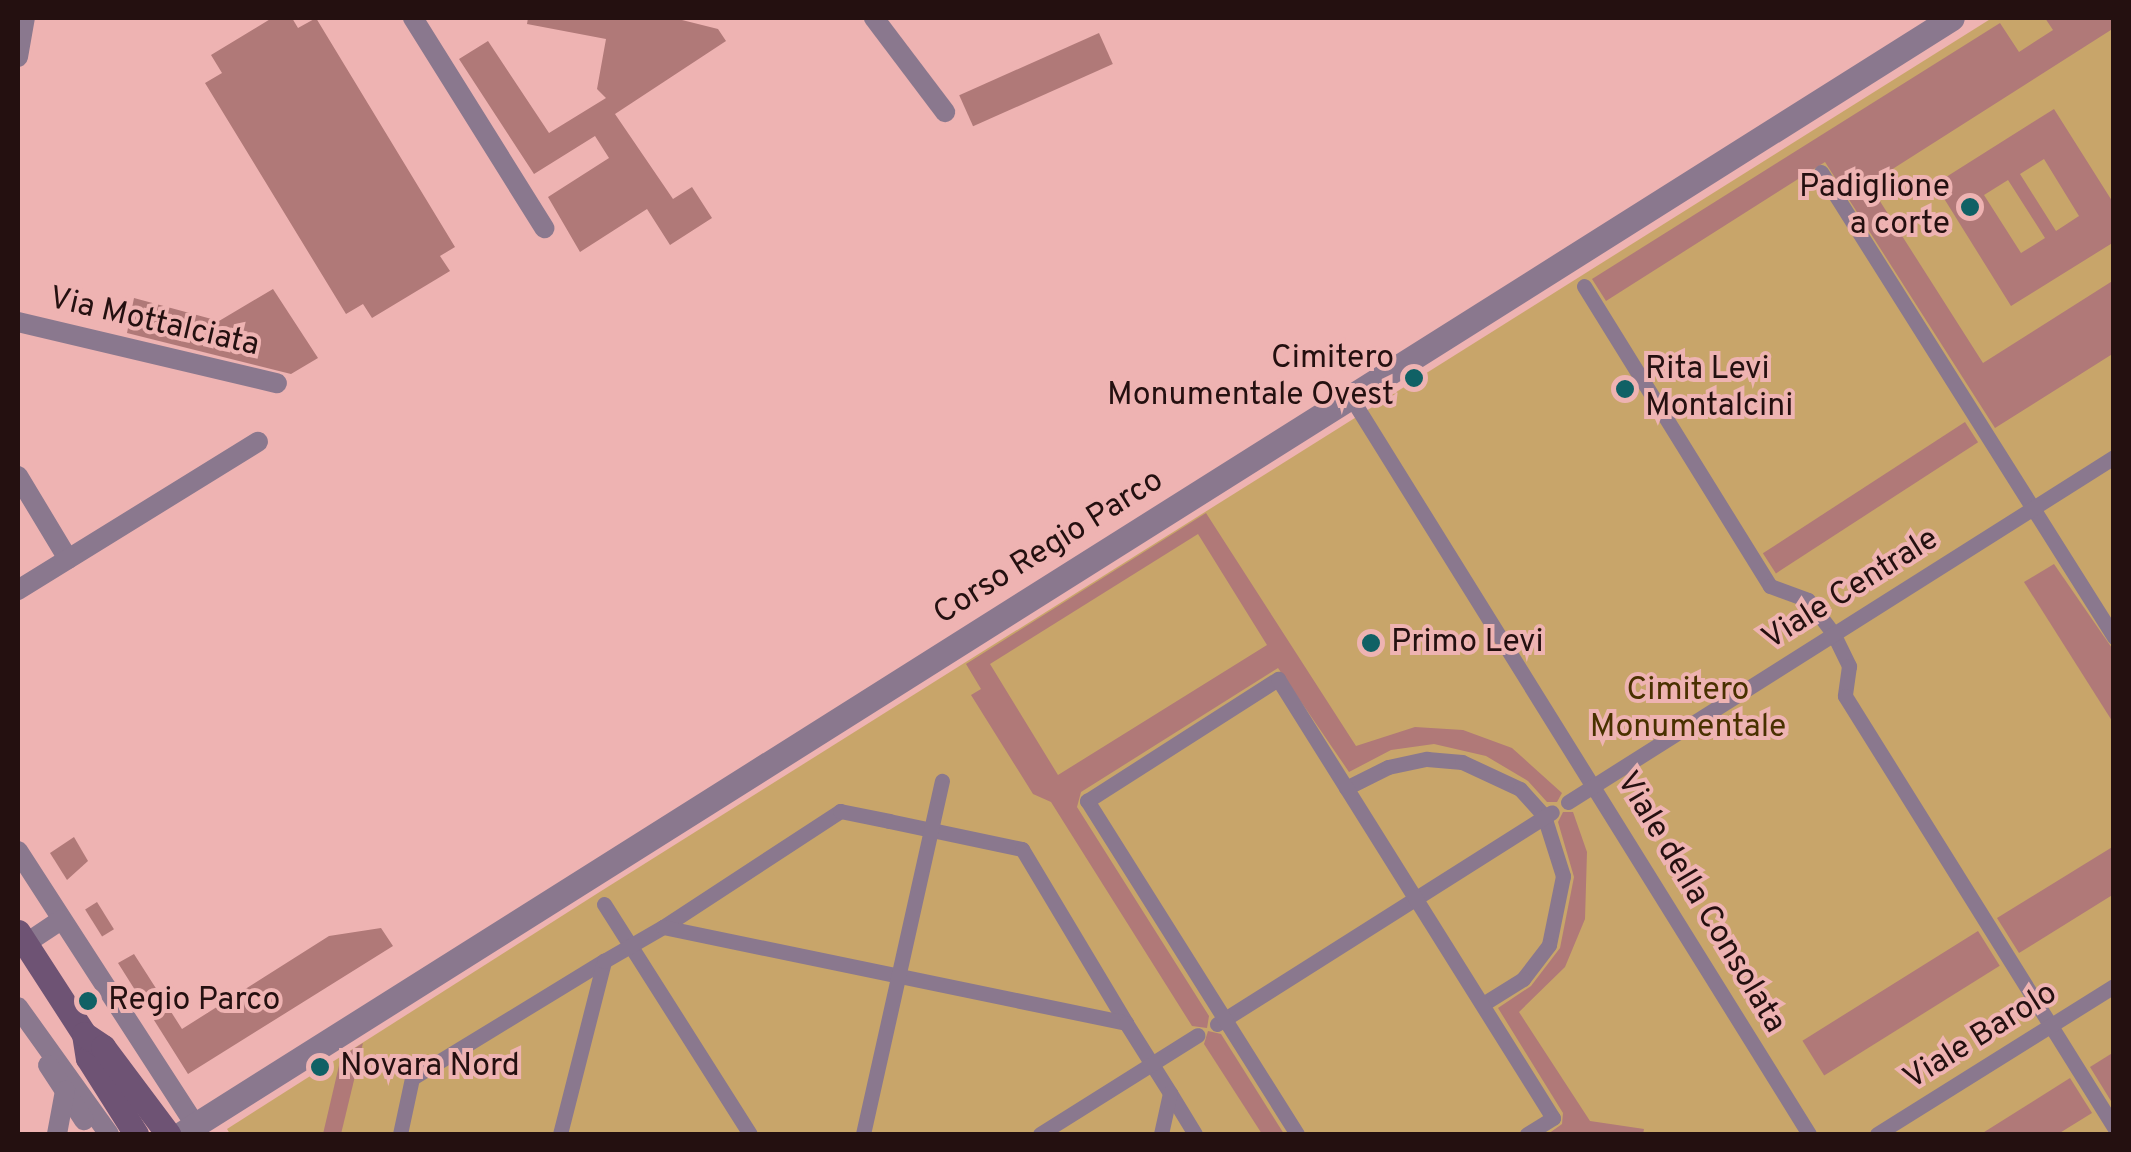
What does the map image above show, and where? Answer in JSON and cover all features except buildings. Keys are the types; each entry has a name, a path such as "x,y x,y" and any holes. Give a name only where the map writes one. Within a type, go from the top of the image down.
{"main road":[{"path":"21,938 84,1034 88,1058 136,1134"},
{"path":"84,1034 104,1046 168,1134"}],"street":[{"path":"18,57 25,18"},
{"path":"413,18 544,228"},
{"path":"874,18 946,112"},
{"name":"Corso Regio Parco","path":"188,1130 1952,18"},
{"path":"1821,172 2114,637"},
{"path":"1584,286 1770,586 1808,600 1833,633 1849,666 1845,696 2114,1127"},
{"name":"Via Mottalciata","path":"18,322 277,383"},
{"name":"Viale della Consolata","path":"1350,396 1809,1134"},
{"path":"18,590 258,442"},
{"name":"Viale Centrale","path":"1568,802 2114,457"},
{"path":"18,476 68,559"},
{"path":"1297,1134 1221,1021 1087,801 1278,679 1553,1118 1526,1134"},
{"path":"1346,788 1388,767 1427,759 1462,762 1520,789 1548,814 1563,876 1555,927 1523,979 1482,1004"},
{"path":"863,1134 942,782"},
{"path":"400,1134 412,1078 631,946 840,811 1022,848 1196,1134"},
{"path":"1221,1021 1548,814"},
{"path":"18,852 188,1130"},
{"path":"604,904 750,1134"},
{"path":"21,938 61,920"},
{"path":"663,926 1126,1023"},
{"path":"560,1134 604,961"},
{"name":"Viale Barolo","path":"1877,1134 2114,986"},
{"path":"18,1007 109,1134"},
{"path":"18,1016 93,1134"},
{"path":"1040,1134 1198,1035"},
{"path":"57,1134 65,1091"},
{"path":"1161,1134 1170,1093"}],"green space":[{"name":"Cimitero Monumentale","path":"1992,18 2113,18 2113,1134 230,1134 227,1129 598,893"}],"place":[{"name":"Padiglione a corte","path":"1970,207"},
{"name":"Cimitero Monumentale Ovest","path":"1414,378"},
{"name":"Rita Levi Montalcini","path":"1625,389"},
{"name":"Primo Levi","path":"1371,643"},
{"name":"Regio Parco","path":"88,1001"},
{"name":"Novara Nord","path":"320,1067"}]}
